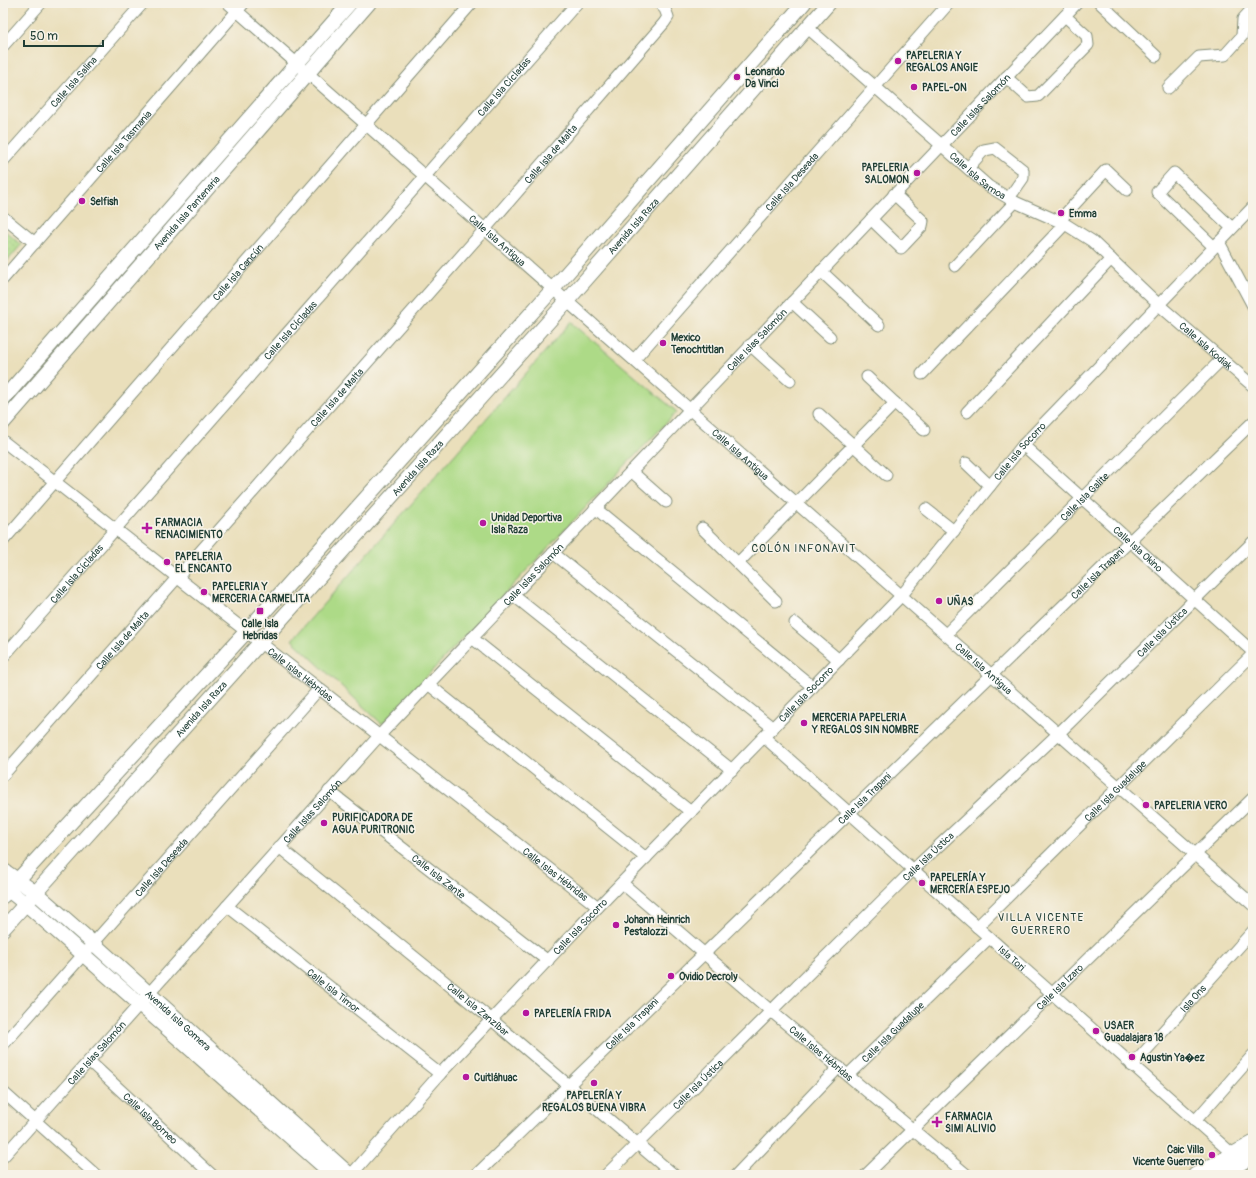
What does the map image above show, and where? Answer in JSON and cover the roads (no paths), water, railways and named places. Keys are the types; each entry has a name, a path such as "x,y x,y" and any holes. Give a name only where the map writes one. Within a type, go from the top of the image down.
{"street":[{"path":"3,46 41,3"},
{"name":"Calle Isla Salina","path":"3,161 143,3"},
{"name":"Calle Isla Antigua","path":"228,3 241,7 308,74 1253,905"},
{"name":"Avenida Isla Pantenaria","path":"3,399 350,3"},
{"name":"Avenida Isla Pantenaria","path":"3,423 369,3"},
{"name":"Calle Isla Cancún","path":"3,541 56,483 472,3"},
{"name":"Calle Isla Cícladas","path":"3,657 578,3"},
{"name":"Calle Isla de Malta","path":"3,775 178,579 485,229 668,17 665,9 659,3"},
{"name":"Avenida Isla Raza","path":"5,891 18,879 246,632 553,289 804,3"},
{"name":"Avenida Isla Raza","path":"3,929 567,301 829,3"},
{"name":"Calle Isla Deseada","path":"634,360 949,3"},
{"name":"Calle Islas Salomón","path":"3,1157 379,736 1077,3"},
{"path":"1100,3 1156,56"},
{"name":"Calle Isla Tasmania","path":"3,279 241,7"},
{"path":"1168,88 1199,57 1225,55 1242,36 1242,19 1253,8"},
{"path":"1006,77 1028,97 1038,96 1088,44 1087,36 1065,16"},
{"name":"Calle Isla Samoa","path":"808,28 942,144 988,186 1012,200 1062,222 1092,241 1159,305"},
{"path":"955,266 1012,200 1023,178 1023,170 995,148 984,150 968,168"},
{"path":"922,374 1062,222 1106,170 1127,190"},
{"path":"1232,228 1174,173 1157,192 1217,245 1253,306"},
{"path":"871,219 902,248 922,226 923,221 894,194"},
{"name":"Calle Isla Socorro","path":"349,1175 440,1074 598,907 902,596 1023,446 1253,207"},
{"path":"3,217 35,243"},
{"path":"967,412 1111,260"},
{"path":"821,271 878,325"},
{"path":"792,302 830,337"},
{"name":"Calle Isla Kodiak","path":"1159,305 1253,386"},
{"path":"750,346 790,381"},
{"name":"Calle Isla Galite","path":"946,634 1222,359"},
{"path":"867,378 924,430"},
{"path":"738,562 895,403"},
{"path":"820,414 886,475"},
{"name":"Calle Isla Trapani","path":"476,1175 703,953 850,814 1253,422"},
{"name":"Calle Islas Hébridas","path":"3,441 598,907"},
{"name":"Calle Isla Okino","path":"1023,446 1131,541 1253,653"},
{"path":"966,462 990,486"},
{"path":"631,471 666,502"},
{"path":"595,508 813,687"},
{"path":"926,509 954,531"},
{"path":"702,528 776,601"},
{"name":"Calle Isla Ústica","path":"606,1175 638,1145 914,869 1059,733 1253,542"},
{"path":"553,553 773,728"},
{"path":"513,596 732,770"},
{"path":"795,624 839,660"},
{"path":"472,638 691,812"},
{"name":"Calle Isla Guadalupe","path":"977,927 1253,653"},
{"path":"428,684 646,858"},
{"name":"Calle Isla Deseada","path":"3,1045 319,689"},
{"name":"Isla Tori","path":"764,737 914,869 1132,1066 1195,1121 1242,1158"},
{"name":"Calle Isla Zante","path":"330,791 548,961"},
{"name":"Calle Isla Ízaro","path":"866,1175 1253,798"},
{"name":"Calle Isla Zanzíbar","path":"280,848 492,1020 674,1175"},
{"name":"Avenida Isla Gomera","path":"3,870 36,893 93,943 349,1175"},
{"name":"Calle Islas Hébridas","path":"622,883 771,1011 967,1175"},
{"name":"Avenida Isla Gomera","path":"5,891 26,904 322,1165 329,1170 349,1175"},
{"name":"Calle Isla Timor","path":"227,906 440,1074"},
{"name":"Isla Ons","path":"1132,1066 1253,931"},
{"name":"Calle Isla Guadalupe","path":"848,1076 989,938"},
{"path":"1195,1121 1253,1055"},
{"name":"Calle Isla Borneo","path":"89,1061 212,1175"},
{"path":"736,1175 839,1068"},
{"path":"3,1092 96,1175"},
{"path":"1220,1175 1242,1158 1253,1143"},
{"path":"1195,1175 1242,1158"}],"place":[{"name":"PAPELERIA Y REGALOS ANGIE","path":"898,61"},
{"name":"Leonardo Da Vinci","path":"737,77"},
{"name":"PAPEL-ON","path":"914,87"},
{"name":"PAPELERIA SALOMON","path":"917,173"},
{"name":"Selfish","path":"82,201"},
{"name":"Emma","path":"1061,213"},
{"name":"Mexico Tenochtitlan","path":"663,343"},
{"name":"Unidad Deportiva Isla Raza","path":"483,523"},
{"name":"FARMACIA RENACIMIENTO","path":"147,528"},
{"name":"PAPELERIA EL ENCANTO","path":"167,562"},
{"name":"PAPELERIA Y MERCERIA CARMELITA","path":"204,592"},
{"name":"UÑAS","path":"939,601"},
{"name":"Calle Isla Hebridas","path":"260,611"},
{"name":"MERCERIA PAPELERIA Y REGALOS SIN NOMBRE","path":"804,723"},
{"name":"PAPELERIA VERO","path":"1146,805"},
{"name":"PURIFICADORA DE AGUA PURITRONIC","path":"324,823"},
{"name":"PAPELERÍA Y MERCERÍA ESPEJO","path":"922,883"},
{"name":"Johann Heinrich Pestalozzi","path":"616,925"},
{"name":"Ovidio Decroly","path":"671,976"},
{"name":"PAPELERÍA FRIDA","path":"526,1013"},
{"name":"USAER Guadalajara 18","path":"1096,1031"},
{"name":"Agustin Ya�ez","path":"1132,1057"},
{"name":"Cuitláhuac","path":"466,1077"},
{"name":"PAPELERÍA Y REGALOS BUENA VIBRA","path":"594,1083"},
{"name":"FARMACIA SIMI ALIVIO","path":"937,1122"},
{"name":"Caic Villa Vicente Guerrero","path":"1212,1155"}],"district":[{"name":"COLÓN INFONAVIT","path":"804,548"},
{"name":"VILLA VICENTE GUERRERO","path":"1041,923"}]}
